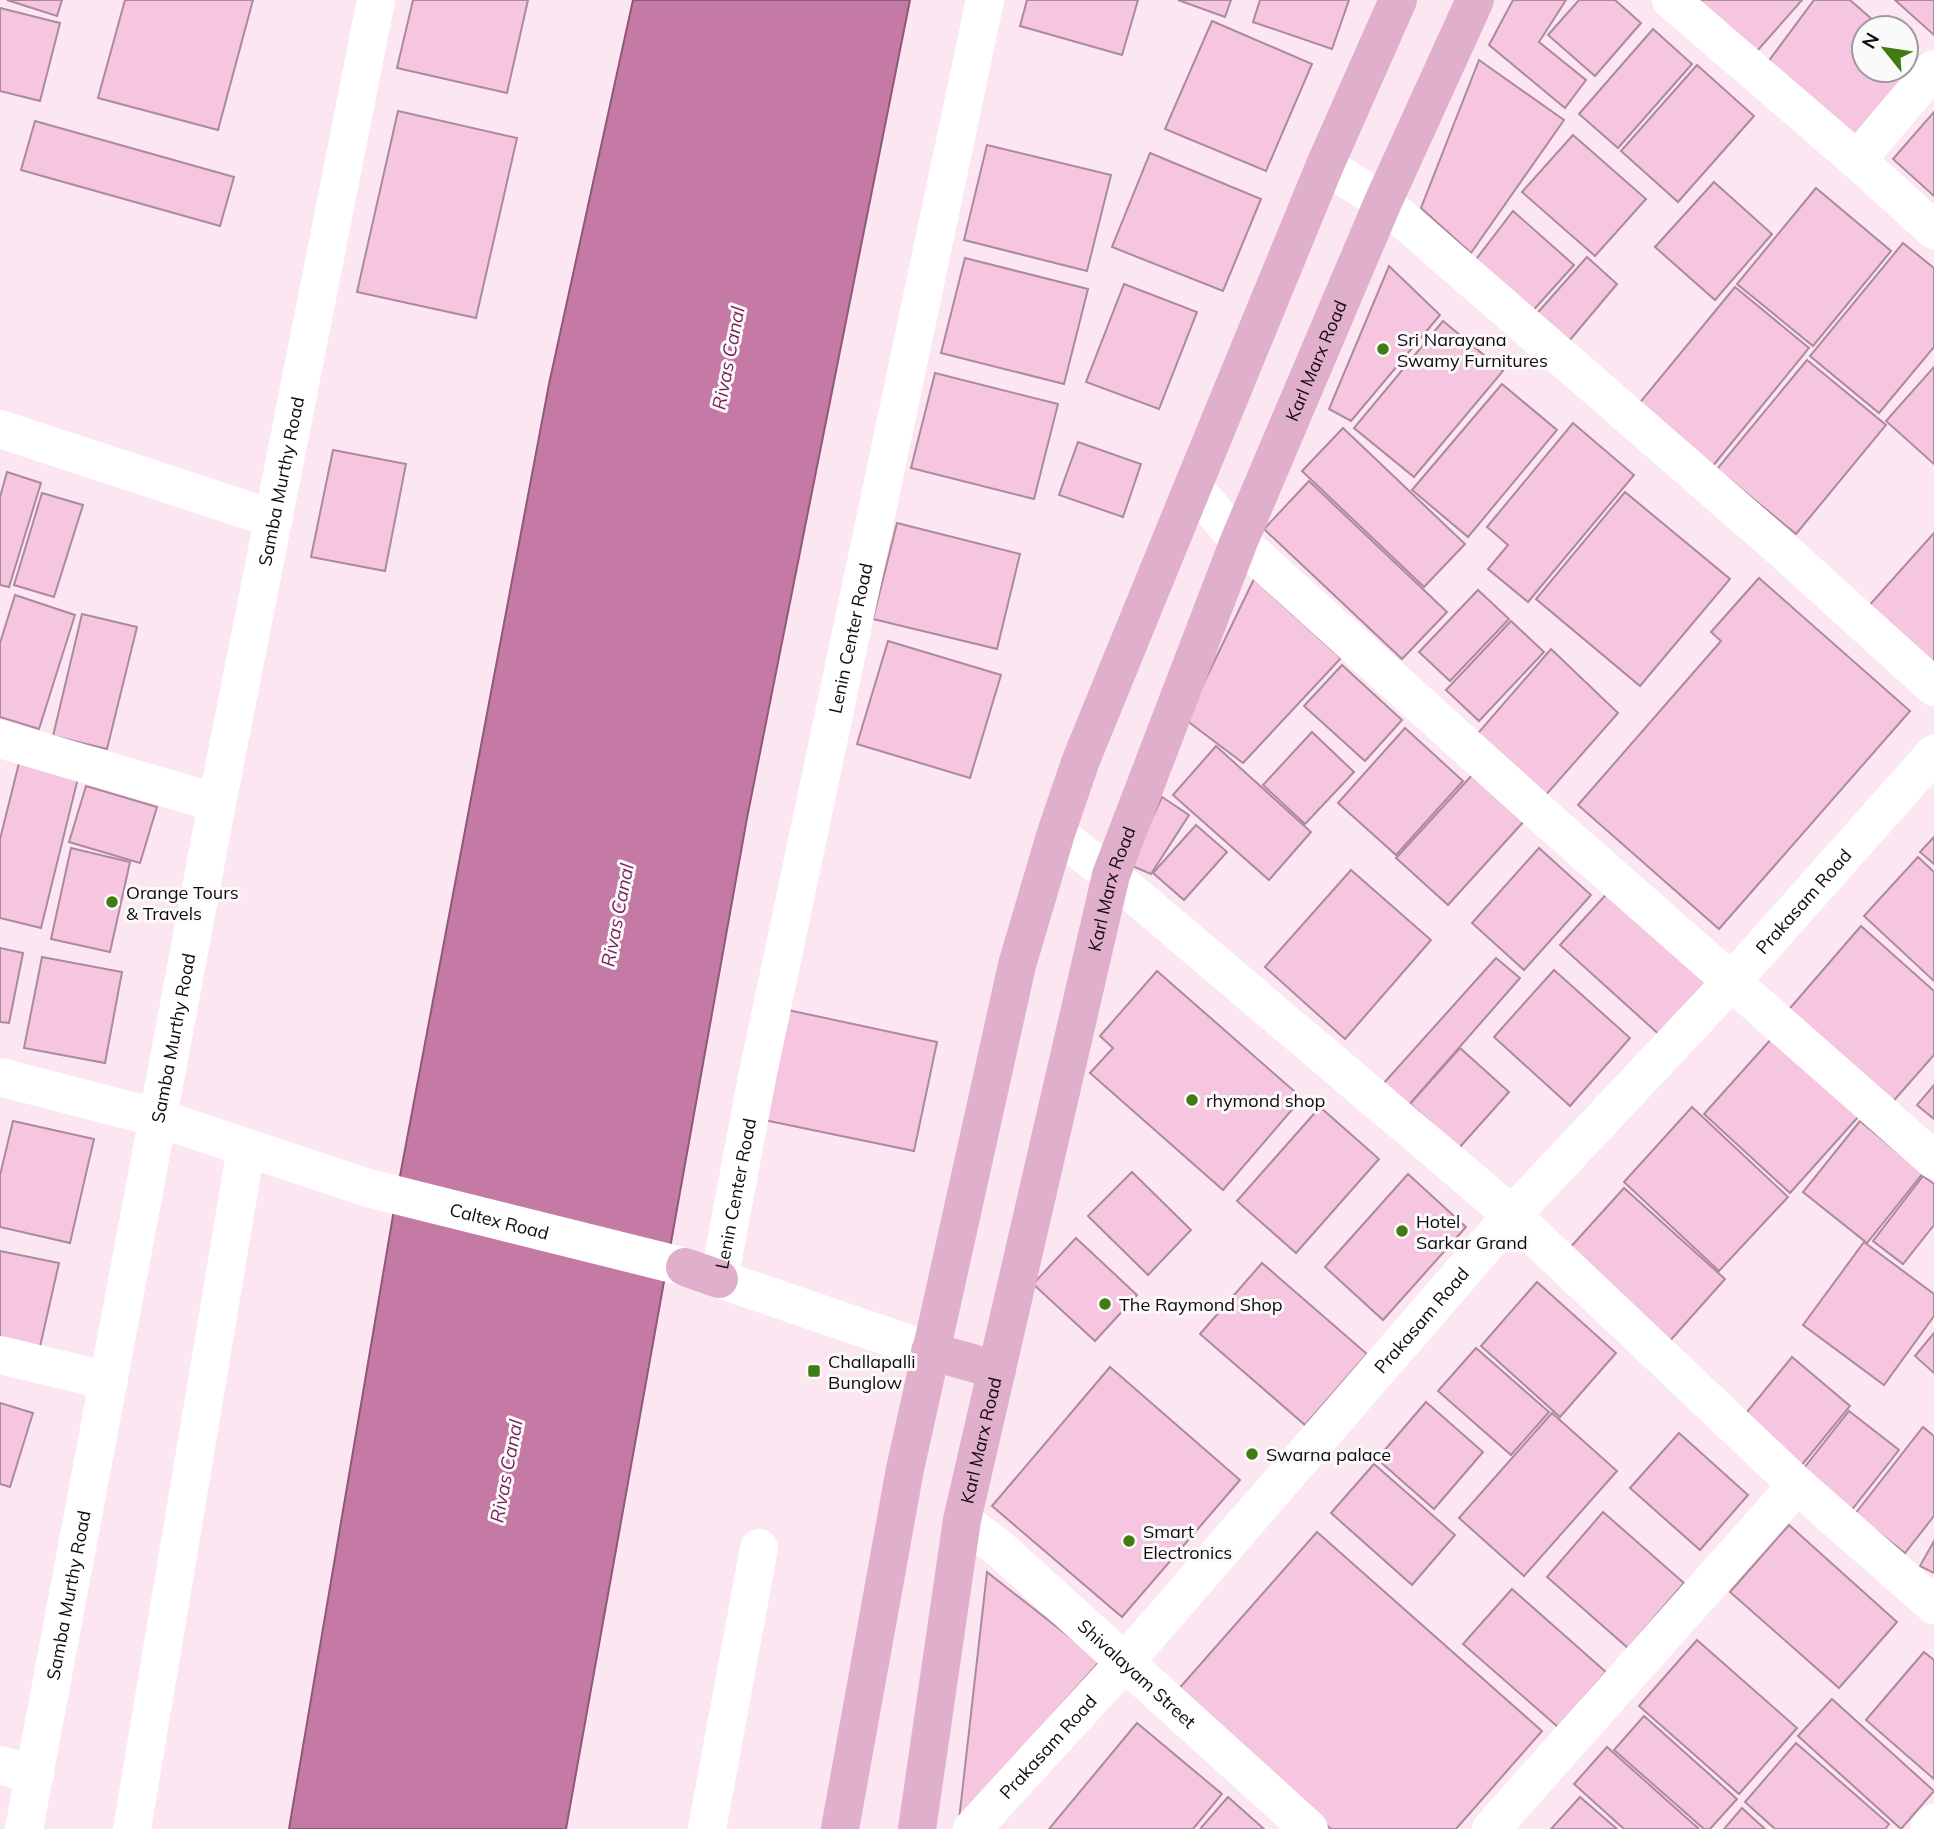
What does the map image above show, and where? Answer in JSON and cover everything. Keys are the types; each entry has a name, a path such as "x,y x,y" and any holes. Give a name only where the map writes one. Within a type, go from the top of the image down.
{"main road":[{"path":"840,1829 905,1469 930,1351 1017,965 1056,833 1081,760 1193,486 1325,165 1398,0"},
{"name":"Karl Marx Road","path":"917,1829 962,1520 1111,875 1239,541 1383,202 1475,0"},
{"name":"Caltex Road","path":"930,1351 997,1370"}],"street":[{"name":"Samba Murthy Road","path":"24,1829 17,1770 109,1381 217,803 376,0"},
{"name":"Lenin Center Road","path":"702,1273 760,1064 985,0"},
{"path":"1671,0 1934,230"},
{"path":"1857,160 1934,69"},
{"path":"1325,165 1383,202 1774,542 1934,687"},
{"path":"0,429 274,519"},
{"path":"1193,486 1239,541 1549,821 1934,1160"},
{"path":"0,739 217,803"},
{"name":"Prakasam Road","path":"972,1829 1124,1663 1512,1215 1732,981 1934,754"},
{"path":"1056,833 1111,875 1512,1215 1797,1485 1934,1605"},
{"name":"Caltex Road","path":"0,1077 158,1118 368,1188 702,1273 930,1351"},
{"path":"132,1829 246,1148"},
{"path":"0,1355 109,1381"},
{"path":"1490,1829 1797,1485"},
{"name":"Shivalayam Street","path":"962,1520 1002,1550 1309,1829"},
{"path":"707,1829 759,1548"},
{"path":"1929,1829 1934,1823"}],"water":[{"name":"Rivas Canal","path":"633,0 910,0 747,818 566,1829 289,1829 397,1192 549,384"}],"building":[{"path":"7,0 62,0 57,16"},
{"path":"125,0 253,0 218,130 98,98"},
{"path":"413,0 528,0 507,93 397,68"},
{"path":"1027,0 1138,0 1122,55 1020,26"},
{"path":"1178,0 1231,0 1225,17"},
{"path":"1260,0 1349,0 1332,49 1253,22"},
{"path":"1513,0 1566,0 1539,42 1586,80 1565,108 1489,45"},
{"path":"1579,0 1615,0 1641,23 1595,76 1548,35"},
{"path":"1683,0 1802,0 1750,59"},
{"path":"1814,0 1850,0 1866,14 1850,14 1850,84 1909,84 1856,148 1765,66"},
{"path":"1895,0 1934,0 1934,35 1920,22 1920,14 1911,14"},
{"path":"0,8 60,23 40,101 0,91"},
{"path":"1212,21 1312,64 1266,171 1165,129"},
{"path":"1653,29 1692,64 1618,148 1579,114"},
{"path":"1479,60 1564,120 1471,253 1421,208"},
{"path":"1697,65 1754,116 1678,202 1621,151"},
{"path":"398,111 517,138 476,318 357,292"},
{"path":"1934,112 1934,196 1893,159"},
{"path":"35,121 234,177 220,226 21,170"},
{"path":"1573,135 1646,199 1595,256 1522,192"},
{"path":"987,145 1111,175 1087,271 964,240"},
{"path":"1150,153 1261,199 1223,291 1112,247"},
{"path":"1714,182 1772,234 1715,300 1655,247"},
{"path":"1816,188 1891,251 1813,346 1737,284"},
{"path":"1513,211 1574,265 1529,315 1474,262"},
{"path":"1903,243 1934,268 1934,347 1879,413 1810,356"},
{"path":"1587,257 1617,284 1564,347 1532,319"},
{"path":"965,258 1088,289 1064,384 941,353"},
{"path":"1389,266 1440,315 1351,421 1329,409"},
{"path":"1124,284 1197,312 1159,409 1086,382"},
{"path":"1735,287 1809,348 1712,467 1637,406"},
{"path":"1443,321 1503,371 1414,477 1354,428"},
{"path":"1807,360 1886,425 1796,534 1717,469"},
{"path":"1934,367 1934,464 1886,421"},
{"path":"935,373 1058,404 1034,499 911,468"},
{"path":"1502,384 1557,430 1468,537 1412,490"},
{"path":"1573,423 1634,475 1528,602 1488,569 1508,545 1487,527"},
{"path":"1343,428 1465,544 1424,587 1302,471"},
{"path":"1078,442 1141,464 1123,517 1059,495"},
{"path":"333,450 406,464 385,571 311,557"},
{"path":"7,472 41,483 9,587 0,585 0,497"},
{"path":"1309,481 1447,612 1402,659 1264,529"},
{"path":"1625,492 1730,579 1640,686 1536,599"},
{"path":"42,493 83,505 54,597 14,585"},
{"path":"897,523 1020,554 997,649 873,619"},
{"path":"1934,533 1934,671 1866,609"},
{"path":"1759,578 1910,711 1719,929 1578,805 1721,641 1711,632"},
{"path":"1254,579 1341,658 1243,763 1186,720"},
{"path":"1478,590 1509,619 1450,681 1419,652"},
{"path":"15,595 75,615 39,729 0,717 0,643"},
{"path":"82,614 137,627 107,749 53,736"},
{"path":"1511,621 1544,652 1479,721 1446,690"},
{"path":"888,641 1001,675 970,778 857,744"},
{"path":"1551,649 1618,713 1545,796 1473,739"},
{"path":"1342,665 1402,720 1365,761 1304,706"},
{"path":"1405,728 1463,781 1396,855 1338,803"},
{"path":"1312,732 1354,772 1305,824 1263,785"},
{"path":"1216,746 1311,832 1269,880 1173,795"},
{"path":"19,763 78,778 41,928 0,918 0,839"},
{"path":"1474,773 1525,820 1448,905 1396,858"},
{"path":"86,786 157,807 140,863 69,842"},
{"path":"1162,797 1189,815 1151,874 1130,865"},
{"path":"1196,825 1227,852 1184,900 1153,873"},
{"path":"1934,837 1934,864 1920,852"},
{"path":"71,848 130,862 110,952 51,939"},
{"path":"1539,848 1591,895 1524,970 1472,923"},
{"path":"1918,857 1934,872 1934,981 1864,916"},
{"path":"1351,870 1431,940 1345,1039 1265,967"},
{"path":"1613,887 1715,980 1663,1038 1560,945"},
{"path":"1861,926 1934,991 1934,1055 1889,1106 1785,1014"},
{"path":"0,948 23,953 9,1023 0,1022"},
{"path":"42,957 122,972 105,1063 24,1048"},
{"path":"1496,958 1520,978 1408,1106 1383,1084"},
{"path":"1554,970 1630,1038 1570,1106 1494,1037"},
{"path":"1157,971 1302,1098 1223,1190 1090,1073 1113,1048 1100,1036"},
{"path":"788,1010 937,1042 914,1151 764,1120"},
{"path":"1773,1037 1859,1116 1790,1193 1704,1114"},
{"path":"1460,1048 1509,1092 1459,1148 1410,1104"},
{"path":"1934,1085 1934,1119 1917,1105"},
{"path":"1320,1107 1379,1159 1296,1253 1237,1201"},
{"path":"1692,1107 1788,1197 1719,1271 1624,1182"},
{"path":"13,1121 94,1139 70,1243 0,1227 0,1175"},
{"path":"1860,1121 1923,1173 1867,1243 1803,1192"},
{"path":"1132,1172 1191,1230 1148,1275 1088,1216"},
{"path":"1408,1174 1466,1227 1383,1320 1325,1267"},
{"path":"1923,1176 1934,1184 1934,1225 1903,1264 1873,1241"},
{"path":"1624,1188 1725,1279 1668,1343 1567,1251"},
{"path":"1076,1238 1137,1295 1095,1341 1033,1284"},
{"path":"1864,1242 1934,1294 1934,1316 1884,1385 1803,1325"},
{"path":"0,1251 59,1263 39,1351 0,1343"},
{"path":"1262,1263 1367,1354 1305,1425 1200,1334"},
{"path":"1537,1282 1616,1353 1560,1417 1481,1346"},
{"path":"1934,1333 1934,1373 1915,1356"},
{"path":"1476,1348 1549,1412 1511,1455 1438,1391"},
{"path":"1792,1357 1850,1406 1801,1466 1742,1418"},
{"path":"1110,1367 1240,1480 1122,1617 992,1506"},
{"path":"1426,1402 1483,1452 1434,1509 1377,1459"},
{"path":"0,1403 33,1413 10,1487 0,1484"},
{"path":"1849,1411 1899,1450 1850,1512 1800,1473"},
{"path":"1552,1413 1617,1471 1524,1576 1459,1518"},
{"path":"1923,1427 1934,1436 1934,1516 1905,1553 1855,1514"},
{"path":"1679,1433 1748,1495 1700,1550 1630,1488"},
{"path":"1374,1464 1455,1535 1412,1585 1331,1513"},
{"path":"1603,1512 1684,1583 1628,1648 1547,1577"},
{"path":"1789,1525 1897,1622 1839,1688 1730,1592"},
{"path":"1317,1532 1542,1731 1456,1829 1331,1829 1176,1692"},
{"path":"1934,1541 1934,1573 1920,1566"},
{"path":"987,1572 1100,1661 959,1820"},
{"path":"1512,1589 1606,1672 1558,1727 1463,1644"},
{"path":"1697,1640 1797,1728 1739,1794 1639,1706"},
{"path":"1924,1652 1934,1660 1934,1779 1866,1720"},
{"path":"1832,1699 1934,1791 1901,1829 1798,1736"},
{"path":"1644,1716 1737,1799 1710,1829 1704,1829 1614,1750"},
{"path":"1137,1723 1222,1794 1193,1829 1049,1829"},
{"path":"1796,1743 1889,1824 1885,1829 1775,1829 1745,1802"},
{"path":"1607,1747 1699,1829 1624,1829 1574,1784"},
{"path":"1228,1797 1264,1829 1200,1829"},
{"path":"1580,1797 1617,1829 1551,1829"},
{"path":"1742,1808 1765,1829 1724,1829"}],"place":[{"name":"Sri Narayana Swamy Furnitures","path":"1383,349"},
{"name":"Orange Tours & Travels","path":"112,902"},
{"name":"rhymond shop","path":"1192,1100"},
{"name":"Hotel Sarkar Grand","path":"1402,1231"},
{"name":"The Raymond Shop","path":"1105,1304"},
{"name":"Challapalli Bunglow","path":"814,1371"},
{"name":"Swarna palace","path":"1252,1454"},
{"name":"Smart Electronics","path":"1129,1541"}]}
